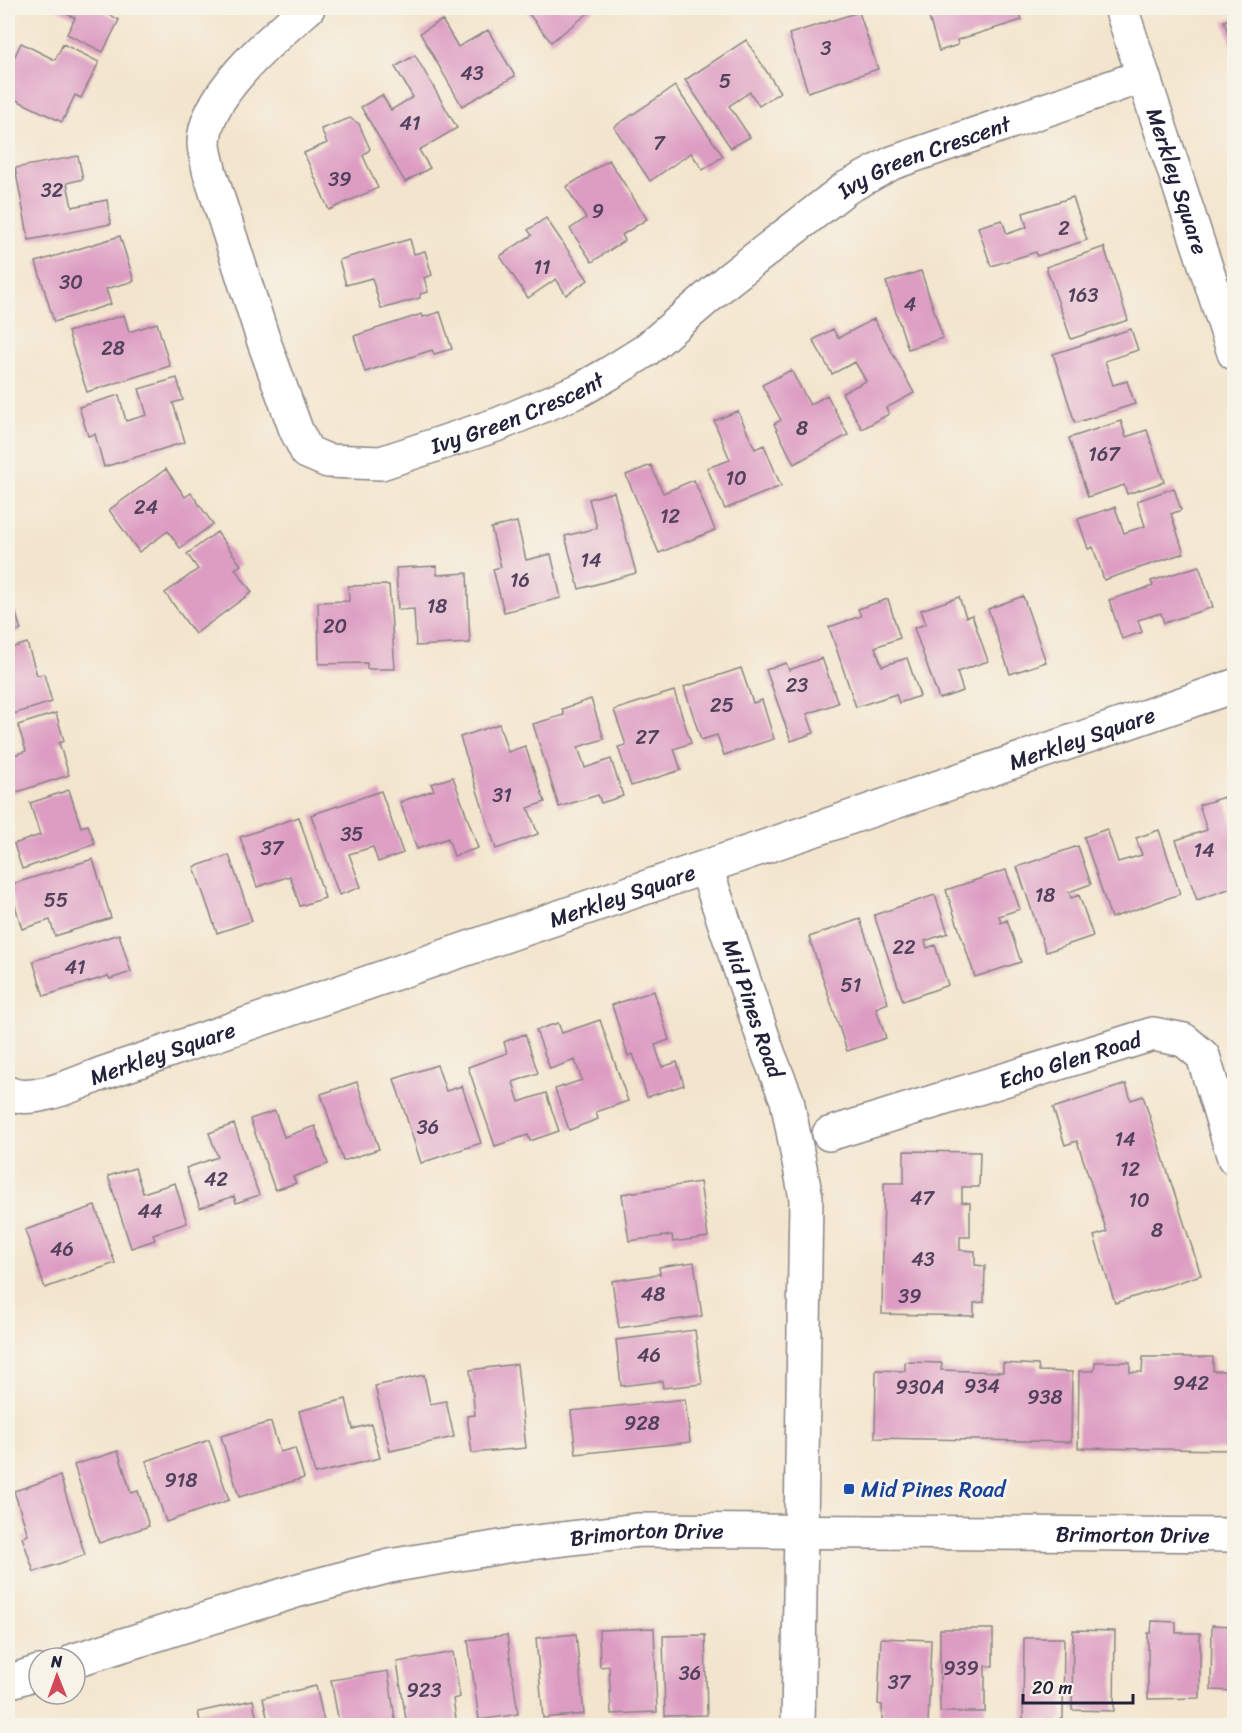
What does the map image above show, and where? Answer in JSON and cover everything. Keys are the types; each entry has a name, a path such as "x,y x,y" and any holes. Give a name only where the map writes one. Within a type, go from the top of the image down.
{"street":[{"name":"Ivy Green Crescent","path":"308,8 272,39 220,99 209,121 204,143 209,170 264,342 296,430 307,452 328,461 381,463 499,424 580,390 645,351 728,280 846,188 892,163 1143,76"},
{"name":"Merkley Square","path":"1121,8 1234,353"},
{"name":"Merkley Square","path":"8,1093 32,1095 61,1090 112,1070 1234,686"},
{"name":"Mid Pines Road","path":"706,868 769,1054 787,1100 806,1198 798,1725"},
{"name":"Echo Glen Road","path":"830,1134 1153,1034 1164,1034 1184,1040 1203,1056 1234,1158"},
{"name":"Brimorton Drive","path":"87,1656 299,1590 390,1566 512,1545 639,1530 1234,1535"},
{"path":"8,1682 27,1676"}],"building":[{"path":"55,8 106,8 104,12 119,20 103,52 67,34 75,18"},
{"path":"524,8 595,8 551,42"},
{"path":"938,8 1018,8 1022,20 957,40 958,45 939,51 927,11"},
{"path":"859,12 878,69 808,92 789,34"},
{"path":"1234,18 1234,52 1224,21"},
{"path":"442,20 458,47 488,30 515,76 462,106 420,33"},
{"path":"746,40 780,92 759,106 750,92 729,106 750,137 731,148 685,80"},
{"path":"21,43 55,60 63,44 99,62 81,98 75,95 62,122 8,96 8,54 14,58"},
{"path":"415,55 457,128 419,150 430,168 405,182 361,107 382,95 391,110 413,97 395,67"},
{"path":"675,86 723,156 703,170 691,153 650,181 614,127"},
{"path":"350,118 359,124 370,149 363,156 378,188 329,210 304,153 327,143 321,129"},
{"path":"78,156 83,179 67,183 72,207 107,200 111,224 29,240 15,168"},
{"path":"609,160 647,219 622,235 625,240 592,262 570,229 586,218 566,187"},
{"path":"1073,197 1087,240 1037,256 1036,252 991,266 978,227 1002,220 1007,234 1027,227 1023,213"},
{"path":"546,218 588,280 566,295 556,279 528,298 500,256 532,235 528,230"},
{"path":"120,236 134,281 106,289 111,304 54,322 36,262"},
{"path":"410,239 414,254 425,251 432,275 424,278 428,292 420,294 420,298 381,309 372,278 346,285 339,260"},
{"path":"1104,247 1128,320 1071,339 1046,267"},
{"path":"921,271 943,338 908,349 886,282"},
{"path":"440,312 452,349 434,354 432,350 365,372 354,336 422,314 423,317"},
{"path":"124,315 129,332 157,323 170,366 87,392 68,332"},
{"path":"874,319 914,393 886,408 889,414 862,429 842,393 866,381 855,362 832,374 813,340 833,329 838,338"},
{"path":"1131,329 1138,350 1105,361 1113,385 1127,381 1135,404 1075,423 1053,354"},
{"path":"791,370 810,405 827,395 848,435 794,464 774,424 781,420 762,385"},
{"path":"177,378 183,400 173,403 185,442 104,467 95,434 88,436 79,407 119,395 126,421 147,415 139,389"},
{"path":"738,411 755,449 764,445 781,486 725,509 707,468 730,460 714,421"},
{"path":"1121,421 1126,437 1147,430 1164,482 1127,494 1124,485 1088,497 1069,438"},
{"path":"651,465 663,493 694,480 715,530 659,553 626,475"},
{"path":"166,469 185,497 191,493 213,524 180,548 168,531 139,552 109,510"},
{"path":"1174,488 1181,510 1171,514 1184,553 1104,580 1093,547 1088,549 1078,519 1115,507 1124,533 1145,526 1137,501"},
{"path":"614,492 636,573 579,589 565,536 597,528 589,499"},
{"path":"517,522 526,560 551,554 561,598 504,612 493,569 501,567 491,528"},
{"path":"217,532 241,565 235,569 252,592 195,634 165,593 198,569 187,554"},
{"path":"437,566 437,575 467,573 470,643 416,646 414,609 398,610 396,568"},
{"path":"1199,566 1213,607 1164,623 1161,613 1138,620 1142,632 1122,639 1109,600 1153,586 1151,581"},
{"path":"389,585 395,669 367,669 367,663 319,664 318,602 349,601 348,586"},
{"path":"8,588 21,630 8,635"},
{"path":"1023,596 1046,662 1010,674 988,609"},
{"path":"959,597 966,617 972,615 988,661 957,672 963,691 939,699 914,628 926,624 921,610"},
{"path":"888,599 900,638 875,647 882,666 907,658 920,696 899,703 896,694 856,707 829,627 861,616 858,609"},
{"path":"27,643 37,675 44,674 52,702 13,714 8,694 8,649"},
{"path":"822,658 838,703 807,714 814,733 791,741 766,670 786,663 789,670"},
{"path":"741,668 753,703 762,700 774,739 724,755 717,735 701,740 684,687"},
{"path":"674,691 691,743 674,749 681,770 631,786 618,747 626,745 614,710"},
{"path":"591,699 604,739 578,747 585,768 611,759 623,796 601,803 598,795 559,807 533,724 564,715 562,709"},
{"path":"56,713 64,741 59,743 69,775 8,795 8,757 26,751 18,725"},
{"path":"499,724 508,752 525,746 545,802 528,808 538,834 496,849 460,737"},
{"path":"453,777 478,848 454,856 448,838 417,849 400,802 434,790 431,784"},
{"path":"69,790 81,827 88,825 95,844 22,869 14,844 40,835 30,803"},
{"path":"381,791 403,853 378,862 373,847 349,854 361,887 339,895 311,815"},
{"path":"1224,797 1234,827 1234,872 1229,874 1234,887 1197,900 1176,840 1207,830 1199,805"},
{"path":"299,817 325,898 300,906 290,876 257,887 240,837"},
{"path":"1107,829 1118,862 1142,855 1136,838 1159,830 1180,894 1111,918 1084,837"},
{"path":"1078,846 1091,884 1069,892 1071,898 1079,895 1093,936 1046,952 1017,867"},
{"path":"229,855 252,921 217,933 194,867"},
{"path":"93,859 111,918 55,936 50,920 22,929 9,885"},
{"path":"1006,870 1020,909 999,916 1001,923 1007,920 1021,962 975,977 946,890"},
{"path":"935,895 948,933 925,941 927,948 935,945 948,985 903,1001 874,915"},
{"path":"860,919 888,1003 876,1008 886,1038 847,1051 809,937"},
{"path":"119,934 131,972 110,979 108,976 44,996 33,961"},
{"path":"654,991 669,1040 655,1045 662,1067 677,1062 684,1085 647,1097 633,1054 628,1056 612,1005"},
{"path":"600,1020 628,1101 596,1112 598,1119 569,1130 555,1089 582,1080 575,1060 550,1069 536,1030 558,1023 562,1033"},
{"path":"525,1034 538,1073 513,1082 519,1102 546,1093 559,1131 530,1141 528,1135 495,1146 468,1067 507,1053 504,1042"},
{"path":"437,1065 446,1091 462,1086 481,1143 421,1163 394,1079"},
{"path":"357,1082 379,1149 343,1161 321,1094"},
{"path":"1126,1084 1131,1100 1143,1096 1201,1275 1115,1303 1094,1236 1107,1232 1077,1141 1065,1145 1053,1108"},
{"path":"275,1111 284,1137 315,1126 328,1164 293,1177 296,1183 275,1190 250,1119"},
{"path":"234,1124 259,1195 236,1203 234,1196 200,1208 186,1168 218,1157 209,1133"},
{"path":"904,1151 980,1152 979,1187 962,1187 962,1202 970,1203 970,1237 960,1237 960,1250 975,1251 975,1265 985,1266 984,1302 974,1303 974,1316 882,1314 884,1183 904,1183"},
{"path":"135,1168 143,1193 175,1183 187,1223 153,1234 155,1240 131,1248 108,1176"},
{"path":"700,1182 708,1237 673,1242 672,1235 629,1241 622,1194"},
{"path":"95,1206 115,1263 45,1288 25,1230"},
{"path":"694,1262 702,1316 619,1328 612,1281 660,1274 659,1267"},
{"path":"695,1330 702,1384 663,1388 662,1381 621,1386 616,1340"},
{"path":"1143,1357 1213,1357 1213,1371 1234,1371 1234,1450 1078,1448 1079,1371 1094,1371 1095,1362 1130,1362 1130,1372 1142,1372"},
{"path":"905,1362 942,1363 941,1370 1003,1372 1003,1363 1038,1365 1039,1371 1072,1372 1071,1442 875,1438 876,1370 905,1371"},
{"path":"517,1364 526,1448 472,1453 467,1416 475,1415 470,1370"},
{"path":"424,1375 430,1404 446,1401 454,1437 390,1451 375,1386"},
{"path":"346,1399 353,1429 371,1424 380,1458 315,1474 299,1411"},
{"path":"685,1399 690,1442 576,1454 571,1411"},
{"path":"271,1422 280,1452 295,1448 304,1478 239,1497 221,1436"},
{"path":"209,1440 229,1500 166,1522 146,1461"},
{"path":"118,1451 131,1493 138,1491 149,1526 99,1543 74,1465"},
{"path":"60,1476 85,1555 34,1572 22,1537 28,1535 14,1491"},
{"path":"1152,1621 1176,1622 1176,1633 1200,1633 1200,1698 1148,1699 1148,1633 1151,1633"},
{"path":"1212,1625 1234,1626 1234,1691 1211,1690"},
{"path":"654,1628 657,1712 611,1714 609,1666 600,1667 599,1630"},
{"path":"940,1629 993,1629 993,1666 985,1666 985,1712 940,1712"},
{"path":"1073,1630 1115,1631 1114,1711 1072,1710"},
{"path":"576,1634 584,1714 543,1718 536,1638"},
{"path":"507,1635 518,1714 479,1720 468,1640"},
{"path":"705,1635 707,1715 665,1716 663,1636"},
{"path":"881,1638 931,1640 928,1726 882,1726 882,1705 878,1704"},
{"path":"1024,1638 1064,1638 1063,1719 1060,1719 1060,1726 1026,1726 1026,1719 1023,1719"},
{"path":"453,1652 460,1697 453,1699 457,1726 407,1726 397,1662"},
{"path":"388,1671 396,1726 339,1723 331,1680"},
{"path":"316,1686 325,1726 269,1726 263,1698"},
{"path":"253,1700 258,1726 201,1726 198,1712"}],"place":[{"name":"Mid Pines Road","path":"849,1489"}]}
